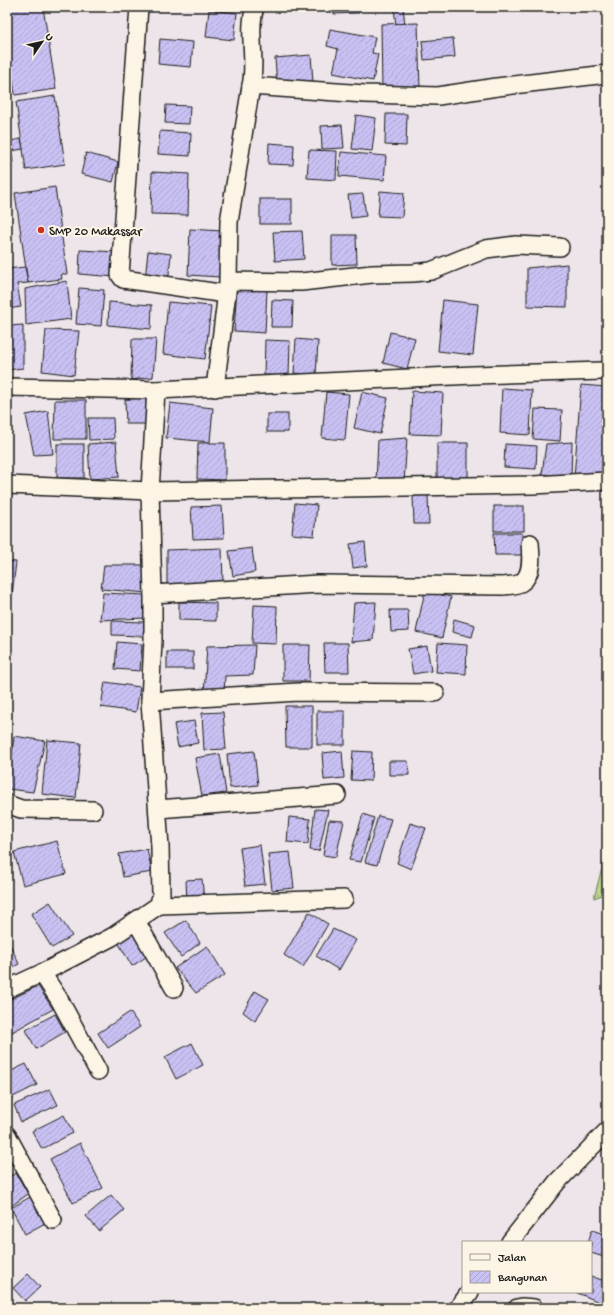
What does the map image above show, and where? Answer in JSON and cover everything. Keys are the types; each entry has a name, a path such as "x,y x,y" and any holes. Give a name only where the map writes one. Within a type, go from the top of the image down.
{"street":[{"path":"139,7 120,275 123,279 227,288 372,274 431,271 486,249 516,245 560,247"},
{"path":"215,388 227,288 229,222 253,76 252,17 255,7"},
{"path":"251,86 365,94 438,96 607,74"},
{"path":"7,387 156,390 603,371"},
{"path":"156,390 150,491 153,594 153,640 150,701 158,809 162,895 159,905"},
{"path":"7,485 150,491 525,485 607,480"},
{"path":"153,594 318,584 496,586 517,584 522,582 527,575 531,563 530,543"},
{"path":"150,701 298,692 435,693"},
{"path":"158,809 337,796"},
{"path":"12,809 93,810"},
{"path":"7,989 112,937 159,905 344,899"},
{"path":"136,921 174,988"},
{"path":"42,973 59,999 98,1071"},
{"path":"511,1241 557,1182 607,1131"},
{"path":"7,1135 53,1220"},
{"path":"458,1308 469,1293"},
{"path":"517,1308 534,1308"}],"green space":[{"path":"607,849 607,893 594,898"}],"building":[{"path":"7,7 43,7 56,89 15,95 7,38"},
{"path":"334,7 358,7 359,13 334,14"},
{"path":"394,7 403,7 405,25 396,26"},
{"path":"209,10 237,13 234,40 206,37"},
{"path":"418,23 420,89 382,89 381,24"},
{"path":"330,29 375,37 372,53 378,54 373,81 333,73 338,49 327,46"},
{"path":"453,38 455,57 424,60 422,41"},
{"path":"160,39 193,42 191,67 158,64"},
{"path":"311,55 313,82 277,85 275,58"},
{"path":"55,96 65,164 26,170 16,102"},
{"path":"166,105 190,106 189,124 165,123"},
{"path":"386,114 407,114 406,146 385,145"},
{"path":"356,115 376,118 372,151 352,149"},
{"path":"342,125 344,148 322,149 321,126"},
{"path":"7,128 10,141 21,139 23,149 11,151 13,162 7,163"},
{"path":"160,131 191,133 190,156 158,154"},
{"path":"269,143 294,145 293,165 268,164"},
{"path":"309,150 337,151 336,180 307,178"},
{"path":"341,152 386,156 384,180 339,176"},
{"path":"86,153 118,162 113,182 81,174"},
{"path":"152,172 189,174 188,215 151,214"},
{"name":"SMP 20 Makassar","path":"55,187 67,274 61,274 62,279 28,283 15,193"},
{"path":"380,191 404,193 402,217 378,216"},
{"path":"363,194 366,216 351,218 348,195"},
{"path":"260,199 292,199 292,224 260,224"},
{"path":"190,229 222,231 220,277 188,275"},
{"path":"302,231 304,259 275,261 273,232"},
{"path":"332,235 356,235 357,264 332,265"},
{"path":"80,250 117,252 115,277 79,274"},
{"path":"148,251 171,254 168,283 145,280"},
{"path":"567,264 567,307 527,306 527,268"},
{"name":"SMP 20 Makassar","path":"25,267 28,283 17,284 21,307 7,309 7,269"},
{"path":"67,281 71,319 26,325 25,289"},
{"path":"237,287 267,290 265,333 234,331"},
{"path":"79,288 104,290 101,326 76,324"},
{"path":"272,300 293,301 292,327 271,327"},
{"path":"443,300 478,304 473,355 438,351"},
{"path":"109,302 152,305 151,329 108,325"},
{"path":"168,302 211,306 205,359 163,354"},
{"path":"23,325 23,368 7,370 7,326"},
{"path":"46,330 79,331 74,375 42,371"},
{"path":"390,332 415,338 407,369 383,363"},
{"path":"132,339 156,339 153,377 131,380"},
{"path":"296,339 318,341 316,375 294,373"},
{"path":"265,340 290,341 289,376 264,375"},
{"path":"581,385 607,387 607,477 574,478"},
{"path":"502,388 532,390 530,435 500,433"},
{"path":"412,391 443,393 441,435 410,434"},
{"path":"326,392 349,394 345,440 322,438"},
{"path":"362,392 388,398 380,434 354,428"},
{"path":"147,398 148,424 126,424 125,399"},
{"path":"55,400 86,400 86,439 54,439"},
{"path":"170,403 213,408 210,442 166,438"},
{"path":"535,409 562,410 560,441 533,439"},
{"path":"48,411 53,454 34,455 26,415"},
{"path":"267,414 288,414 288,432 267,432"},
{"path":"88,418 113,418 114,439 89,440"},
{"path":"407,438 404,483 376,483 378,440"},
{"path":"116,442 119,477 90,479 88,444"},
{"path":"572,442 571,477 542,474 546,444"},
{"path":"198,443 225,443 225,480 197,479"},
{"path":"437,443 468,443 468,478 437,478"},
{"path":"57,444 84,444 84,478 57,478"},
{"path":"505,444 537,446 536,469 504,467"},
{"path":"428,495 429,524 414,524 413,496"},
{"path":"295,503 317,505 314,536 292,534"},
{"path":"222,506 224,538 193,539 191,507"},
{"path":"494,506 524,506 524,531 494,531"},
{"path":"7,510 10,510 9,541 7,541"},
{"path":"494,533 522,533 522,555 495,555"},
{"path":"365,542 367,566 353,568 350,544"},
{"path":"222,548 223,584 167,585 167,550"},
{"path":"252,548 255,572 233,576 229,551"},
{"path":"7,561 16,562 12,595 7,595"},
{"path":"104,565 145,565 147,593 101,589"},
{"path":"425,591 451,597 442,638 416,632"},
{"path":"103,593 146,595 145,618 100,620"},
{"path":"179,602 216,603 216,621 179,620"},
{"path":"376,602 373,640 351,642 354,603"},
{"path":"254,605 277,606 276,644 252,643"},
{"path":"390,610 408,610 409,631 391,632"},
{"path":"454,619 475,625 472,637 452,632"},
{"path":"112,621 144,622 143,636 112,635"},
{"path":"117,642 142,644 140,671 115,669"},
{"path":"324,643 348,643 349,672 325,672"},
{"path":"438,643 467,645 466,674 436,672"},
{"path":"255,645 253,675 225,676 224,693 204,695 207,646"},
{"path":"283,645 310,645 309,681 283,681"},
{"path":"427,646 431,671 413,674 408,649"},
{"path":"167,652 193,652 193,669 167,669"},
{"path":"105,682 140,687 136,712 101,707"},
{"path":"285,706 312,706 312,747 286,747"},
{"path":"317,711 345,711 345,745 317,745"},
{"path":"223,712 226,749 204,750 202,713"},
{"path":"194,721 198,743 178,747 174,724"},
{"path":"14,736 45,741 33,792 8,789"},
{"path":"47,740 81,743 76,798 42,794"},
{"path":"254,751 258,785 230,788 227,754"},
{"path":"342,751 344,778 324,780 322,753"},
{"path":"353,751 372,752 371,781 351,780"},
{"path":"220,754 226,793 202,796 195,758"},
{"path":"389,761 408,761 409,775 389,775"},
{"path":"315,809 328,810 319,851 310,850"},
{"path":"363,814 374,818 361,862 349,860"},
{"path":"378,816 391,819 377,865 365,862"},
{"path":"289,817 310,819 308,844 287,842"},
{"path":"329,820 344,821 336,857 323,855"},
{"path":"410,823 426,828 411,869 397,863"},
{"path":"57,841 66,874 23,885 14,852"},
{"path":"260,845 265,884 245,886 240,848"},
{"path":"147,849 152,872 123,877 119,854"},
{"path":"290,852 294,888 272,890 268,854"},
{"path":"202,879 204,901 187,902 186,880"},
{"path":"50,902 72,936 52,948 31,914"},
{"path":"309,912 328,924 303,967 284,955"},
{"path":"186,920 200,943 181,957 165,933"},
{"path":"333,929 356,940 339,970 316,956"},
{"path":"131,930 146,957 132,966 116,939"},
{"path":"7,938 19,964 7,970"},
{"path":"207,946 225,975 196,993 175,968"},
{"path":"38,986 53,1009 7,1035 7,1001"},
{"path":"255,991 269,999 255,1021 243,1012"},
{"path":"130,1012 140,1027 108,1048 98,1033"},
{"path":"55,1014 65,1032 36,1049 26,1030"},
{"path":"192,1043 203,1065 176,1079 165,1057"},
{"path":"26,1064 37,1085 7,1100 7,1073"},
{"path":"50,1089 58,1105 21,1122 14,1105"},
{"path":"64,1115 73,1133 42,1149 32,1131"},
{"path":"80,1143 103,1188 73,1203 50,1159"},
{"path":"16,1173 28,1194 7,1209 7,1178"},
{"path":"111,1195 124,1210 99,1231 86,1216"},
{"path":"32,1196 47,1222 25,1234 11,1208"},
{"path":"592,1230 607,1235 607,1258 592,1253 592,1241 588,1241"},
{"path":"28,1274 40,1287 25,1301 13,1288"},
{"path":"592,1276 607,1282 607,1305 577,1293 592,1293"}],"place":[{"name":"SMP 20 Makassar","path":"41,230"}]}
